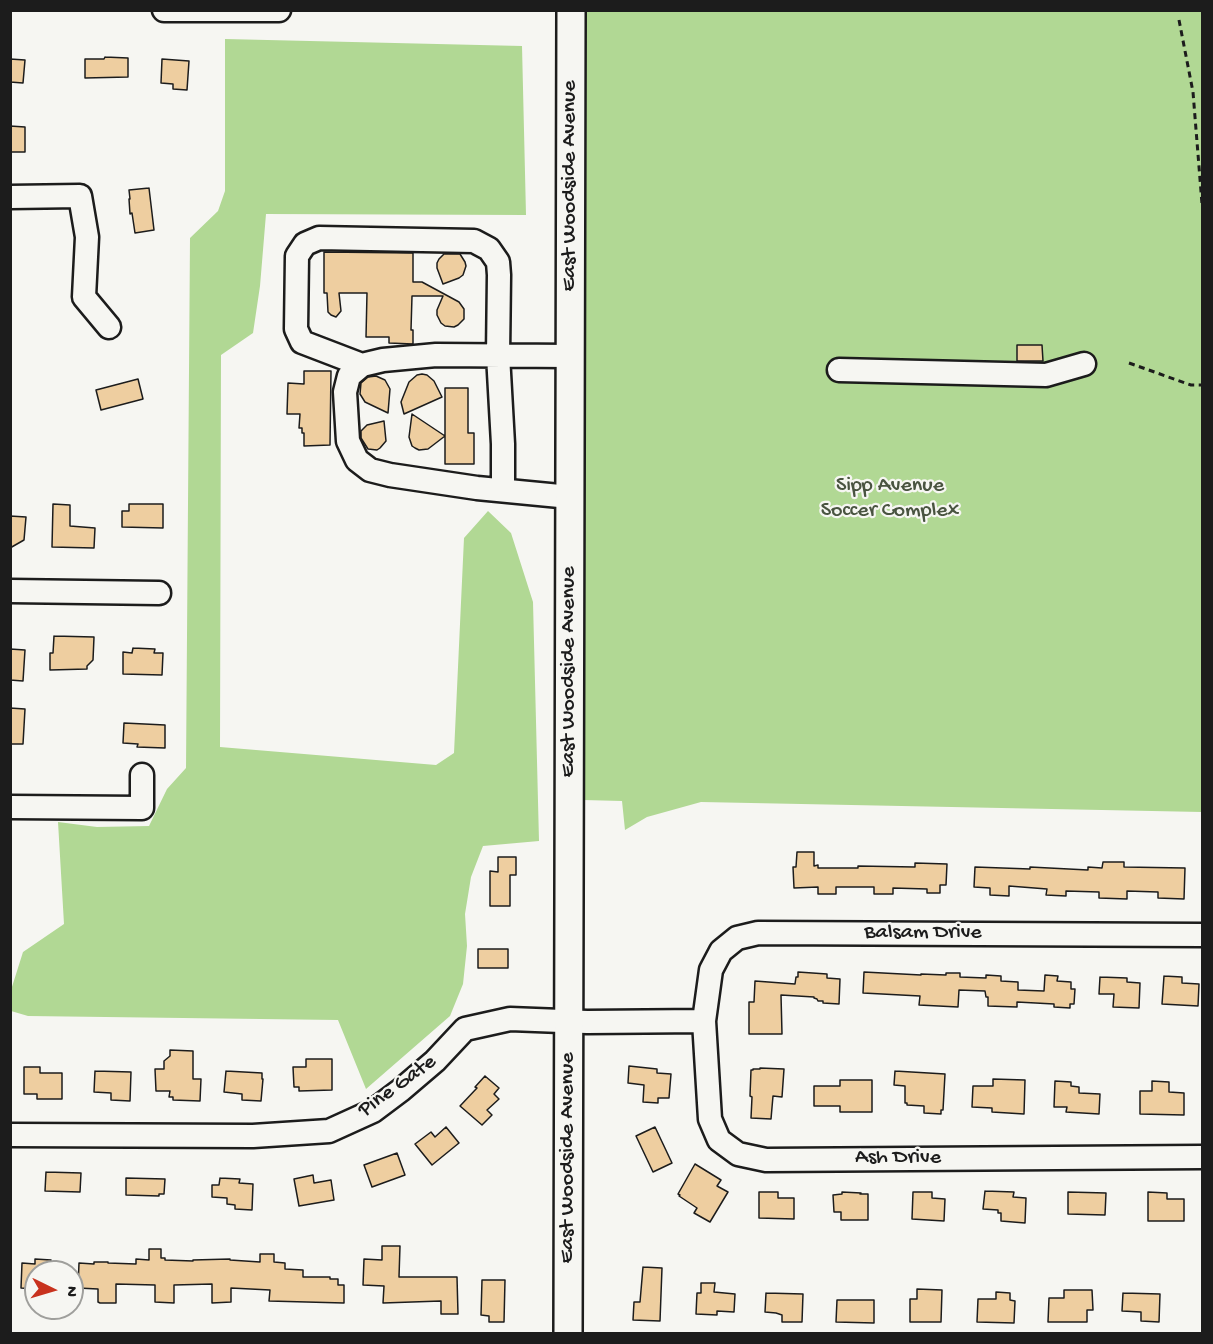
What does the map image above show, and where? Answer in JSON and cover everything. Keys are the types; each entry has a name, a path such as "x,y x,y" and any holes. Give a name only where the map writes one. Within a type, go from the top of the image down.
{"main road":[{"name":"East Woodside Avenue","path":"568,1334 571,10"}],"street":[{"path":"164,10 279,10"},
{"path":"10,197 80,196 87,237 84,297 110,327"},
{"path":"362,365 302,342 296,329 297,256 305,244 319,237 474,241 489,249 498,262 499,274 498,355 503,490"},
{"path":"570,356 436,355 383,360 362,365 349,376 345,393 348,441 357,460 370,470 390,475 570,497"},
{"path":"839,370 1046,375 1084,364"},
{"path":"10,591 159,593"},
{"path":"10,807 142,808 142,775"},
{"name":"Balsam Drive","path":"704,1021 711,970 722,951 737,938 758,933 1203,935"},
{"name":"Pine Gate","path":"10,1135 253,1136 329,1131 374,1111 435,1061 465,1029 510,1019 704,1021"},
{"name":"Ash Drive","path":"704,1021 710,1119 719,1140 738,1154 766,1160 1203,1157"}],"path":[{"path":"1179,20 1193,92 1203,204"},
{"path":"1129,363 1191,385 1203,385"}],"green space":[{"name":"Sipp Avenue Soccer Complex","path":"582,11 1202,11 1202,812 701,802 647,817 625,830 622,801 583,800"},
{"path":"225,39 522,46 526,215 266,214 260,286 253,333 221,355 220,747 436,765 454,753 464,538 488,511 511,533 533,602 539,841 483,846 471,877 465,914 467,946 463,984 450,1016 366,1089 338,1020 28,1016 11,1011 11,990 23,952 64,924 58,822 97,827 149,826 167,789 186,768 190,238 218,211 225,191"}],"building":[{"path":"105,57 128,58 128,77 85,78 85,59 104,59"},
{"path":"10,59 25,60 23,83 10,82"},
{"path":"162,59 189,61 187,90 173,89 173,84 161,83"},
{"path":"10,126 25,127 25,152 10,152"},
{"path":"149,188 154,230 135,233 132,213 130,214 129,190"},
{"path":"324,252 413,253 413,282 422,282 459,302 464,309 464,319 454,327 445,326 437,315 443,296 412,296 413,344 389,343 389,337 366,337 367,293 339,293 341,311 336,317 328,312 327,293 324,293"},
{"path":"444,254 460,254 466,266 463,275 443,284 437,263"},
{"path":"1017,345 1042,345 1043,361 1017,361"},
{"path":"304,371 331,371 330,445 304,446 304,433 302,433 302,428 299,428 300,414 287,414 288,383 304,384"},
{"path":"422,374 434,381 442,397 404,414 401,402 409,382"},
{"path":"376,376 385,380 390,389 388,413 365,402 360,394 361,383 368,377"},
{"path":"138,379 143,399 101,410 96,390"},
{"path":"445,388 468,388 468,433 474,433 474,464 445,464"},
{"path":"412,414 445,436 428,449 419,450 412,446 409,437"},
{"path":"384,421 386,441 377,450 368,449 361,438 361,431 367,425"},
{"path":"53,504 70,505 70,526 95,528 94,548 52,547"},
{"path":"129,504 163,504 163,528 122,527 122,511 129,511"},
{"path":"10,516 26,517 24,540 10,548"},
{"path":"54,636 94,637 93,660 87,669 50,670 50,653 53,653"},
{"path":"133,648 155,649 154,653 163,653 162,675 123,674 123,652 132,653"},
{"path":"10,649 25,650 23,681 10,680"},
{"path":"10,708 25,709 23,744 10,744"},
{"path":"124,723 165,725 165,748 137,747 138,744 123,743"},
{"path":"797,852 814,852 814,866 818,865 818,868 915,867 915,863 947,864 946,885 940,885 940,893 927,893 927,889 893,888 893,894 874,894 874,887 836,887 836,894 818,894 818,887 794,888 793,867 796,867"},
{"path":"498,857 516,857 516,875 510,875 510,906 490,906 490,871 498,872"},
{"path":"1103,862 1124,862 1124,867 1185,868 1184,899 1158,898 1158,892 1127,891 1127,899 1099,898 1099,892 1066,891 1066,896 1046,895 1047,889 1009,886 1009,896 990,895 990,888 974,887 975,867 1088,870 1088,867 1102,868"},
{"path":"478,949 508,949 508,968 478,968"},
{"path":"798,972 827,974 827,978 840,979 839,1004 823,1003 814,997 781,995 782,1034 749,1034 749,1002 754,1002 755,981 795,984"},
{"path":"864,972 921,975 960,973 960,977 986,978 986,975 1001,976 1001,981 1018,982 1018,990 1044,991 1045,975 1058,976 1057,981 1071,982 1071,989 1075,989 1074,1004 1070,1004 1070,1008 1054,1007 1054,1004 1017,1002 1017,1007 988,1006 985,991 959,990 958,1007 919,1005 920,996 863,993"},
{"path":"1164,976 1182,977 1182,983 1199,984 1198,1006 1162,1004"},
{"path":"1100,977 1127,978 1127,982 1140,983 1139,1008 1113,1007 1114,994 1099,994"},
{"path":"170,1050 193,1051 193,1079 201,1079 200,1101 173,1100 173,1097 169,1097 170,1091 156,1091 155,1069 164,1069 164,1061 170,1056"},
{"path":"306,1059 332,1059 332,1090 299,1091 299,1087 294,1087 293,1067 306,1067"},
{"path":"629,1066 657,1069 657,1073 671,1074 669,1098 658,1098 658,1103 643,1102 644,1085 628,1083"},
{"path":"24,1067 40,1067 40,1073 62,1073 62,1099 37,1099 37,1094 24,1094"},
{"path":"784,1069 782,1097 773,1096 771,1119 751,1118 751,1070"},
{"path":"95,1071 131,1072 130,1101 111,1100 111,1093 94,1092"},
{"path":"226,1071 262,1073 261,1101 242,1100 242,1094 224,1092"},
{"path":"895,1071 945,1074 941,1114 924,1113 924,1106 907,1105 905,1086 894,1085"},
{"path":"485,1076 499,1088 494,1094 499,1099 487,1110 492,1115 482,1125 460,1106"},
{"path":"993,1079 1025,1080 1024,1114 992,1112 992,1108 972,1107 973,1086 993,1086"},
{"path":"840,1080 872,1080 872,1112 840,1112 840,1106 814,1106 814,1086 840,1086"},
{"path":"1055,1081 1071,1082 1071,1086 1079,1087 1079,1093 1100,1094 1099,1114 1066,1112 1067,1107 1054,1107"},
{"path":"1152,1081 1169,1082 1169,1092 1184,1093 1184,1115 1140,1114 1140,1091 1152,1091"},
{"path":"446,1127 459,1143 432,1165 415,1144 431,1132 435,1137"},
{"path":"655,1127 672,1163 653,1172 636,1136"},
{"path":"397,1153 405,1175 372,1187 364,1165"},
{"path":"695,1164 721,1180 717,1186 728,1192 710,1222 694,1213 697,1208 678,1194"},
{"path":"46,1172 81,1173 80,1192 45,1191"},
{"path":"313,1175 314,1183 331,1180 334,1200 299,1206 294,1179"},
{"path":"126,1178 165,1179 164,1194 159,1194 159,1196 126,1195"},
{"path":"220,1178 240,1179 239,1183 253,1184 252,1210 235,1209 235,1205 227,1204 227,1198 212,1197 212,1185 219,1185"},
{"path":"985,1191 1014,1192 1013,1197 1026,1198 1025,1223 1001,1221 1001,1213 998,1213 998,1210 983,1209"},
{"path":"759,1192 778,1192 778,1198 794,1198 794,1219 759,1218"},
{"path":"842,1192 868,1194 868,1220 841,1220 841,1212 834,1212 833,1195 842,1194"},
{"path":"913,1192 932,1192 932,1198 945,1199 944,1221 912,1219"},
{"path":"1068,1192 1106,1193 1105,1215 1068,1214"},
{"path":"1148,1192 1167,1193 1167,1199 1184,1199 1184,1221 1148,1221"},
{"path":"382,1246 400,1246 399,1277 457,1277 458,1314 441,1314 441,1301 383,1303 384,1286 363,1285 364,1259 382,1260"},
{"path":"149,1249 161,1249 161,1258 165,1260 230,1259 260,1262 260,1254 274,1254 274,1262 285,1263 285,1269 303,1270 303,1277 338,1279 338,1285 344,1285 344,1303 269,1301 270,1290 231,1288 231,1302 212,1303 212,1284 174,1285 174,1303 155,1302 155,1285 116,1284 116,1303 100,1303 98,1302 98,1289 84,1288 84,1263 136,1264 136,1259 149,1260"},
{"path":"22,1263 24,1263 24,1288 21,1288"},
{"path":"643,1267 662,1268 660,1321 633,1320 634,1302 640,1302"},
{"path":"482,1280 505,1280 504,1322 489,1322 489,1316 481,1315"},
{"path":"701,1283 715,1283 714,1292 735,1294 734,1312 717,1311 717,1315 696,1314 697,1293 701,1293"},
{"path":"917,1289 942,1290 941,1322 910,1322 910,1299 917,1299"},
{"path":"1064,1290 1092,1290 1093,1310 1087,1310 1087,1322 1048,1322 1049,1298 1064,1298"},
{"path":"996,1292 1010,1293 1010,1300 1015,1301 1014,1323 977,1322 978,1299 996,1299"},
{"path":"766,1293 803,1294 802,1322 782,1322 782,1315 765,1312"},
{"path":"1123,1293 1160,1294 1159,1322 1141,1321 1141,1312 1122,1311"},
{"path":"837,1300 874,1300 874,1323 836,1322"}]}
